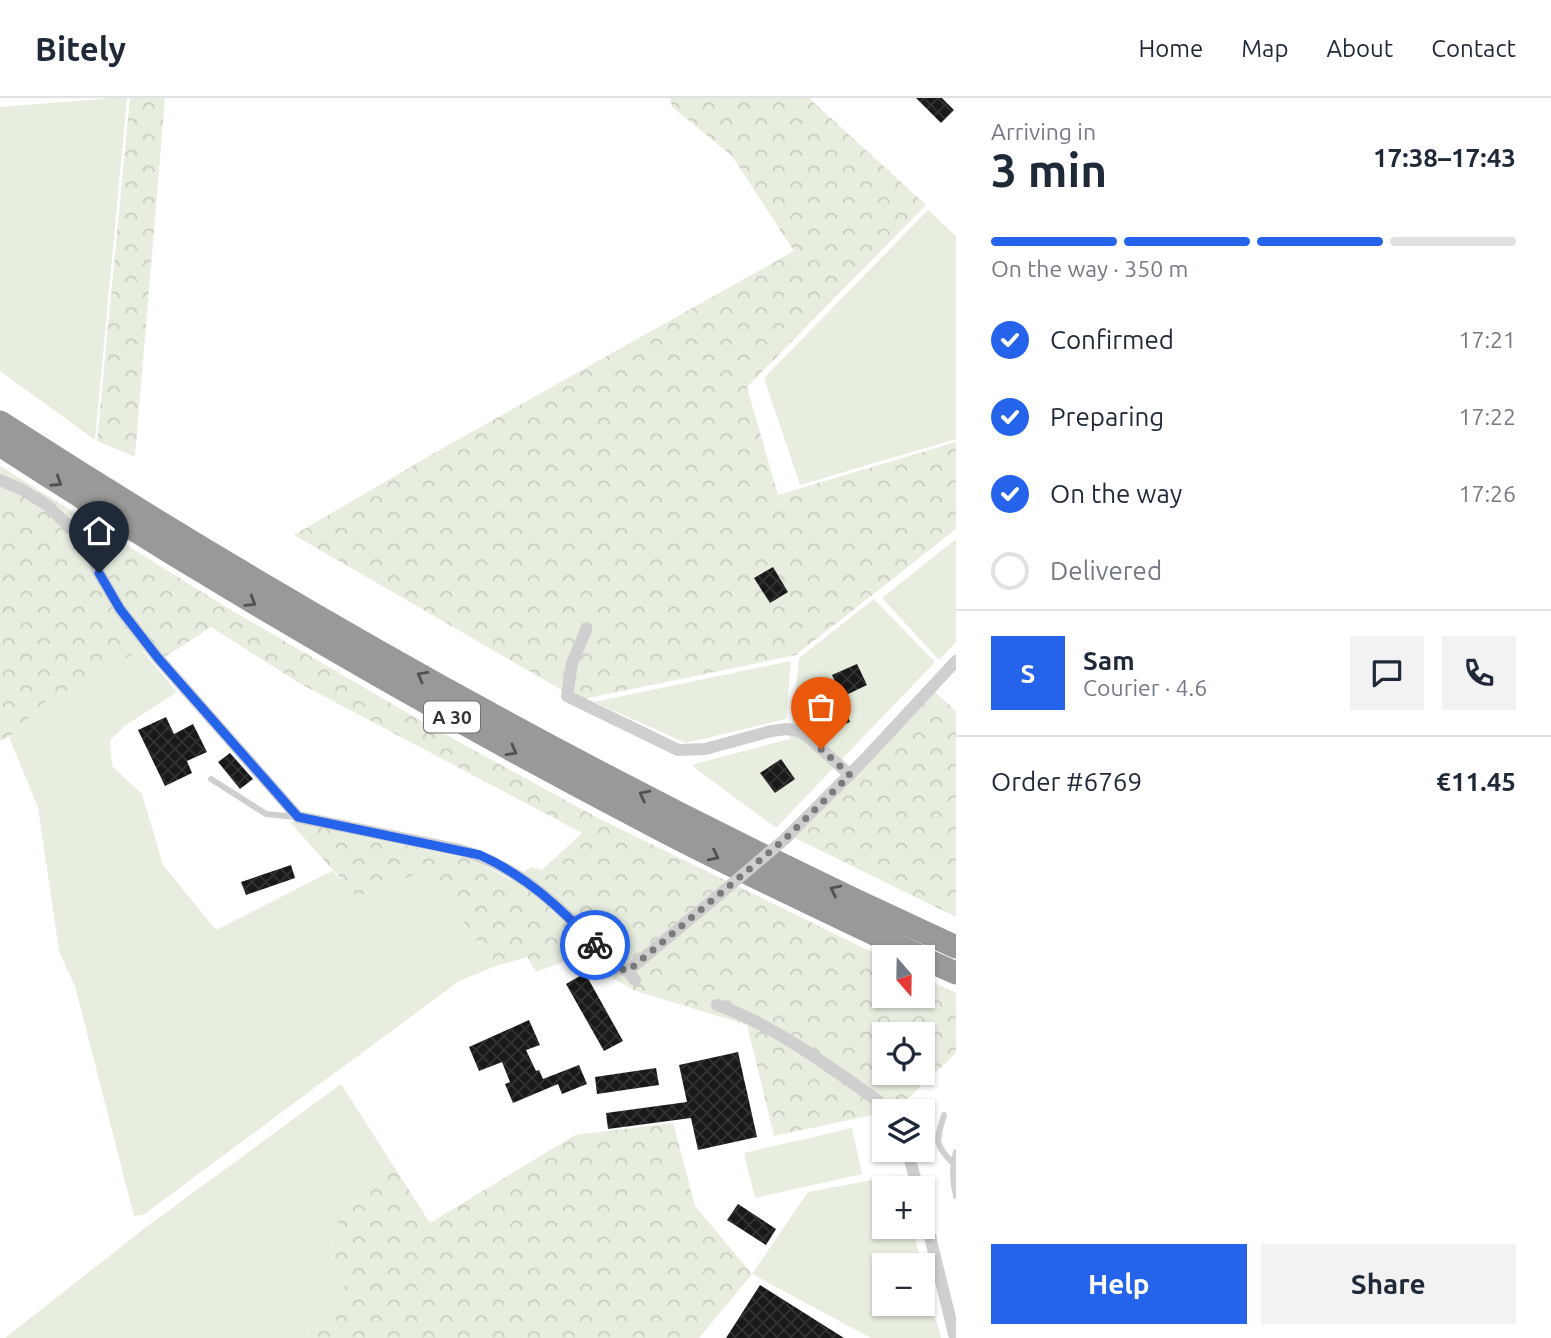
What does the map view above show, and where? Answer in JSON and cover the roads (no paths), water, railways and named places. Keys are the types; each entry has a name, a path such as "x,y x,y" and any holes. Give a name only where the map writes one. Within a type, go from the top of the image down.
{"highway":[{"name":"A 30","path":"0,422 301,608 542,743 726,838 956,947"},
{"name":"A 30","path":"0,445 274,617 529,760 653,826 897,945"},
{"path":"896,920 956,939"},
{"name":"A 30","path":"935,963 956,973"}],"street":[{"path":"0,480 47,505 86,543 99,573 120,609 158,658 298,817 460,850 480,855 504,866 558,906 618,968 632,976 713,899 785,839 850,775 956,661"},
{"path":"586,630 572,663 567,696 678,750 705,749 787,729 798,731 850,775"},
{"path":"717,1005 738,1012 775,1032 876,1099"},
{"path":"931,1239 955,1338"}],"lane":[{"path":"211,779 266,814 298,817"},
{"path":"944,1115 937,1140 941,1152 954,1163"},
{"path":"956,1152 953,1184 956,1196"}]}
